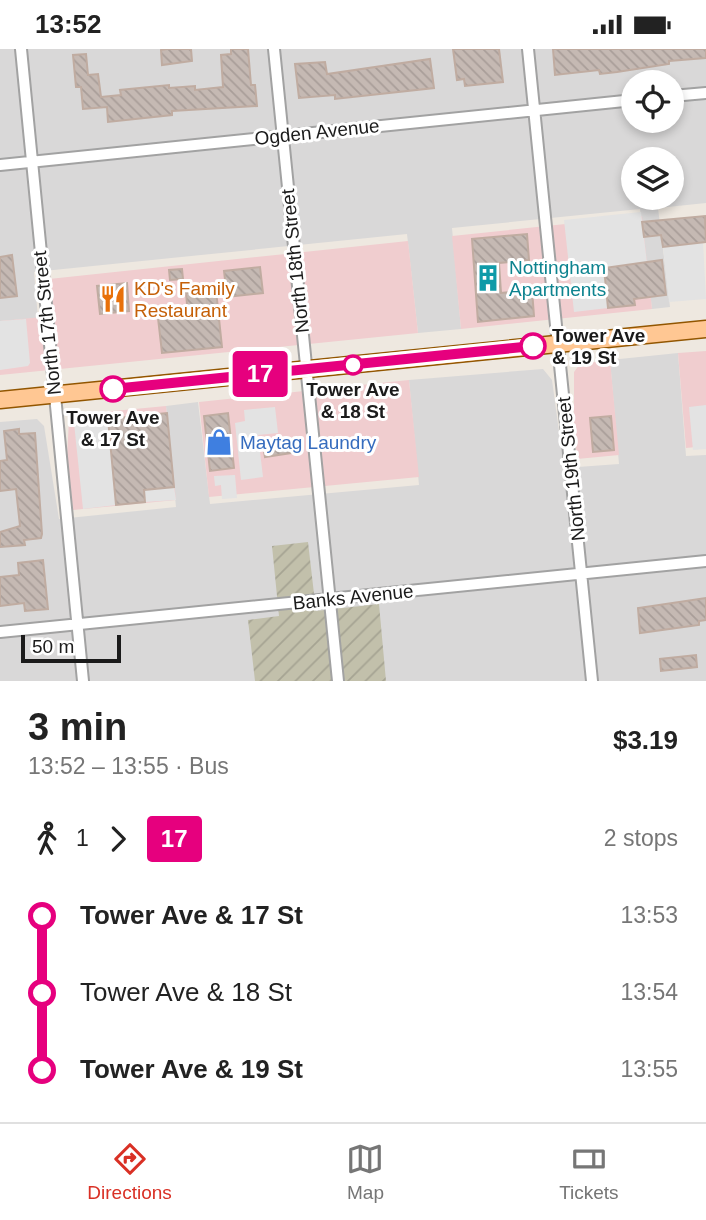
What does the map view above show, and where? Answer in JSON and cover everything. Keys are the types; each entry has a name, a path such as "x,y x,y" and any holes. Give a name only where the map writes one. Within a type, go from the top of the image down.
{"main road":[{"path":"0,400 706,329"}],"street":[{"name":"North 17th Street","path":"21,49 83,681"},
{"name":"North 18th Street","path":"274,49 338,681"},
{"name":"North 19th Street","path":"528,49 592,681"},
{"path":"684,95 706,93"},
{"name":"Ogden Avenue","path":"0,165 621,101"},
{"name":"Banks Avenue","path":"0,632 706,561"}],"shaded area":[{"path":"0,49 706,49 706,203 684,205 684,147 621,147 621,210 630,210 452,228 461,329 418,333 407,234 34,272 38,318 0,321"},
{"path":"640,210 658,210 670,307 652,309"},
{"path":"641,212 647,263 608,308 574,312 564,220"},
{"path":"642,216 652,309 461,329 452,236"},
{"path":"408,241 418,333 0,375 0,321 53,316 49,279"},
{"path":"703,242 706,299 669,302 663,247"},
{"path":"26,319 30,363 28,366 0,370 0,321"},
{"path":"706,351 706,446 686,448 678,353"},
{"path":"678,353 686,456 706,455 706,681 0,681 0,422 37,419 44,426 59,519 176,507 166,406 198,402 210,504 419,485 409,380 543,369 552,380 564,468 619,464 610,360"},
{"path":"610,360 619,455 577,459 574,372 580,364"},
{"path":"409,380 419,477 209,497 199,402"},
{"path":"706,405 706,449 693,450 689,407"},
{"path":"166,406 176,500 73,510 67,457 69,420 82,414"},
{"path":"275,407 278,433 258,435 263,477 241,480 235,423 245,421 244,410"},
{"path":"108,419 116,505 83,509 74,423"},
{"path":"235,475 237,498 222,499 221,485 215,486 214,476"},
{"path":"174,487 176,500 145,502 144,490"},
{"path":"308,542 316,611 379,604 386,681 255,681 248,620 279,616 272,546"}],"building":[{"path":"191,49 192,61 162,65 161,50"},
{"path":"231,49 248,49 251,85 255,85 257,106 172,111 172,115 108,122 107,107 83,109 81,87 76,87 73,55 86,54 88,75 98,74 101,97 121,95 120,90 169,85 169,88 195,86 195,90 223,87 221,55 231,54"},
{"path":"453,49 499,49 503,82 465,86 464,79 457,80"},
{"path":"553,49 706,49 706,58 669,61 669,64 600,74 599,70 555,75"},
{"path":"430,59 434,88 335,99 335,95 299,98 295,64 325,62 327,74"},
{"path":"705,216 706,242 663,247 661,235 644,237 642,222"},
{"name":"Nottingham Apartments","path":"527,234 529,260 499,263 501,293 532,290 534,316 478,322 472,239"},
{"path":"12,255 17,296 0,298 0,257"},
{"path":"662,260 666,295 634,299 635,305 608,308 604,268"},
{"path":"260,267 263,293 227,297 224,271"},
{"path":"182,269 183,279 170,280 169,270"},
{"name":"KD's Family Restaurant","path":"127,283 129,311 100,314 97,286"},
{"path":"216,290 222,347 162,353 158,318 188,315 186,293"},
{"path":"167,413 174,487 144,490 145,502 116,505 108,419"},
{"name":"Maytag Laundry","path":"228,413 234,468 210,471 204,416"},
{"path":"611,416 614,450 593,452 590,418"},
{"path":"19,429 19,434 35,433 42,534 41,538 24,540 25,545 0,547 0,532 20,526 16,489 0,491 0,461 7,460 4,431"},
{"path":"290,442 292,453 265,457 263,445"},
{"path":"43,560 48,609 25,611 24,603 0,606 0,577 19,575 18,563"},
{"path":"706,598 706,620 699,621 699,625 640,633 638,608"},
{"path":"696,655 697,667 661,671 660,659"}],"bus line":[{"name":"17","path":"113,389 533,346"}],"place":[{"name":"Nottingham Apartments","path":"488,278"},
{"name":"KD's Family Restaurant","path":"113,299"},
{"name":"Tower Ave & 19 St","path":"533,346"},
{"name":"Tower Ave & 18 St","path":"353,365"},
{"name":"Tower Ave & 17 St","path":"113,389"},
{"name":"Maytag Laundry","path":"219,442"}]}
